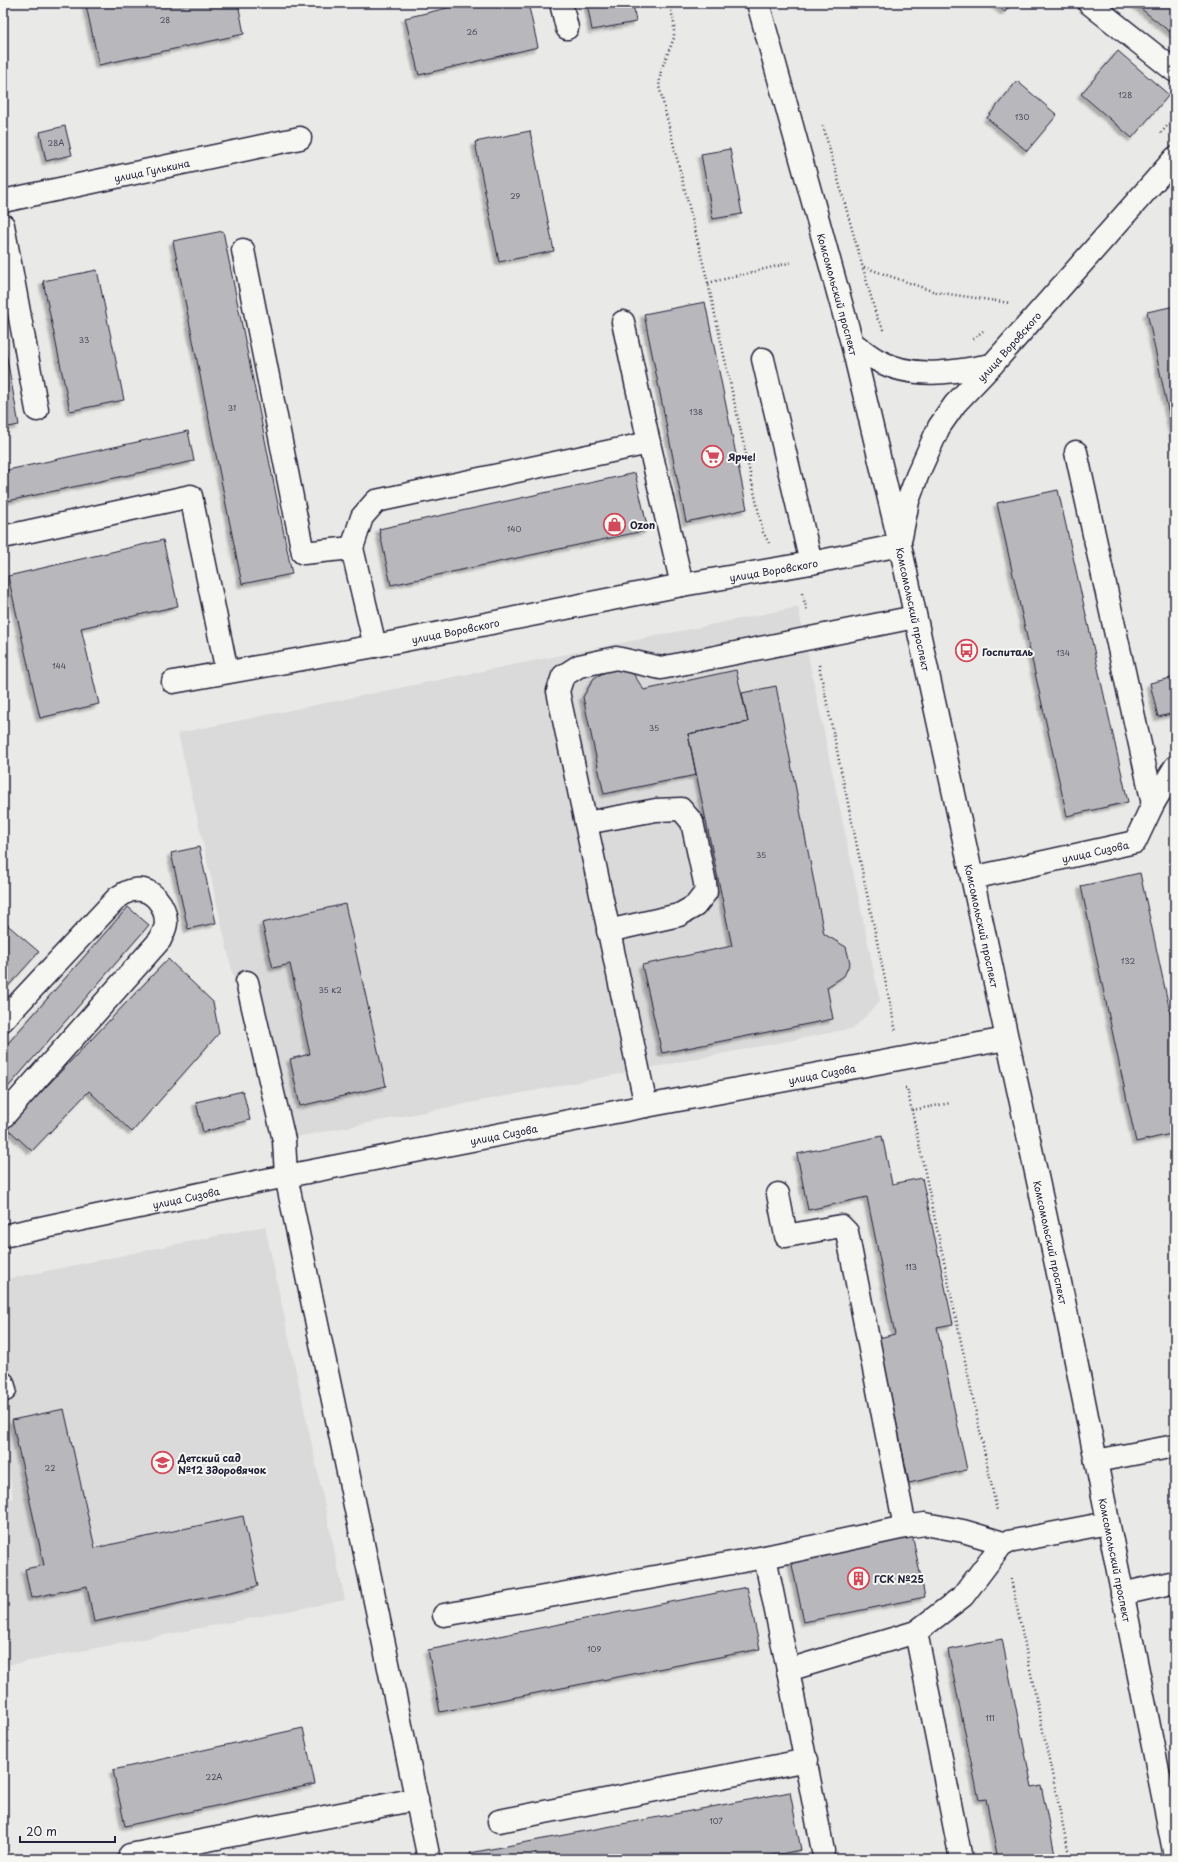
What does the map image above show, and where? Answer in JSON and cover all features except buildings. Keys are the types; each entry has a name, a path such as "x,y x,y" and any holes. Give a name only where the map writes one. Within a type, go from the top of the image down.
{"main road":[{"path":"561,3 567,28"},
{"name":"Комсомольский проспект","path":"758,3 852,343 900,545 1064,1301 1175,1856"},
{"path":"1089,3 1175,71"},
{"name":"улица Гулькина","path":"3,201 300,138"},
{"name":"улица Воровского","path":"173,682 375,646 682,585 811,563 900,545 908,501 917,476 939,427 955,404 1172,169"},
{"path":"3,225 37,410"},
{"path":"243,250 302,552 352,548"},
{"path":"623,322 682,585"},
{"path":"852,343 878,360 897,367 920,372 948,373 992,365"},
{"path":"763,359 811,563"},
{"path":"375,646 352,548 362,517 376,501 649,443"},
{"path":"1076,452 1153,804"},
{"path":"3,537 191,496 226,672"},
{"path":"646,1106 558,692 563,676 579,666 616,658 661,668 915,617"},
{"name":"улица Сизова","path":"972,878 1135,842 1153,804 1175,767"},
{"path":"586,823 656,810 681,810 692,822 706,892 695,906 679,915 608,931"},
{"path":"3,1020 117,898 132,890 144,890 156,897 165,910 167,924 160,940 3,1117"},
{"path":"247,982 284,1140 286,1176 429,1859"},
{"name":"улица Сизова","path":"3,1236 286,1176 646,1106 1006,1039"},
{"path":"778,1194 786,1236 841,1226 847,1232 905,1527"},
{"path":"1096,1461 1175,1446"},
{"path":"444,1615 765,1557 925,1524 963,1531 1003,1543 1108,1523"},
{"path":"788,1670 916,1632 963,1596 1003,1543"},
{"path":"765,1557 823,1851"},
{"path":"1122,1594 1175,1582"},
{"path":"916,1632 961,1859"},
{"path":"499,1822 806,1760"},
{"path":"130,1855 417,1799"}],"path":[{"path":"822,124 877,318 887,334"},
{"path":"708,283 793,262"},
{"path":"863,267 935,292 1014,304"},
{"path":"907,1088 1070,1859"},
{"path":"912,1110 951,1103"}],"shaded area":[{"path":"798,607 880,1001 854,1028 271,1142 178,733"},
{"name":"Детский сад №12 Здоровячок","path":"265,1226 345,1600 3,1666 3,1501 13,1498 3,1428 3,1280"}],"place":[{"name":"Ярче!","path":"713,456"},
{"name":"Ozon","path":"615,524"},
{"name":"Госпиталь","path":"967,651"},
{"name":"Детский сад №12 Здоровячок","path":"162,1463"},
{"name":"ГСК №25","path":"858,1578"}]}
